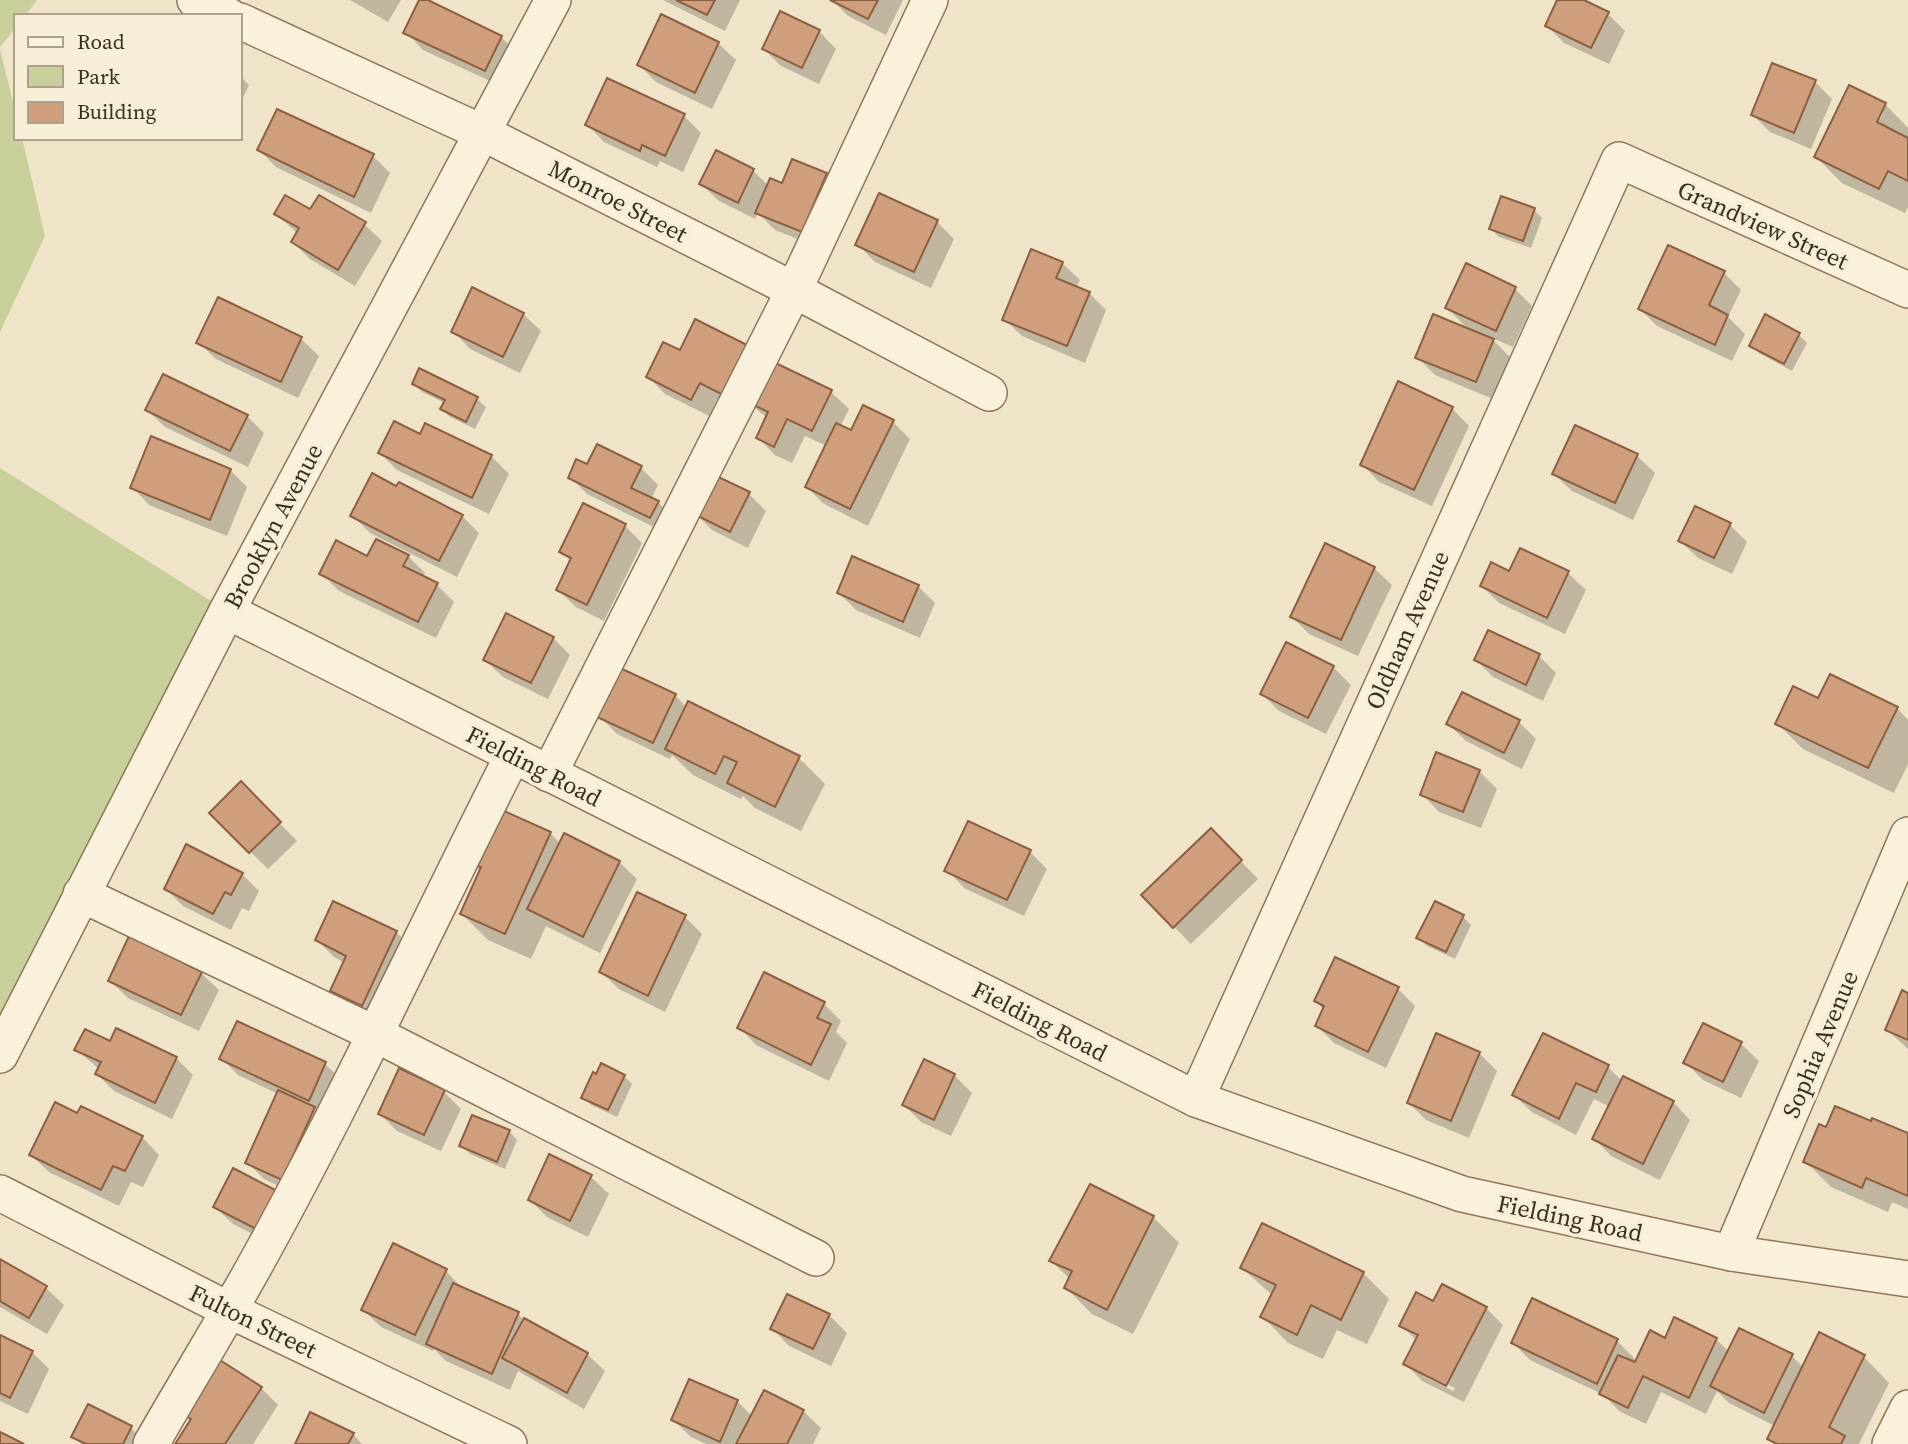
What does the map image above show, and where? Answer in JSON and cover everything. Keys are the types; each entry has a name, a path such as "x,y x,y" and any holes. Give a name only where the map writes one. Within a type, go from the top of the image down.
{"street":[{"path":"195,0 225,14"},
{"name":"Brooklyn Avenue","path":"0,1055 227,611 552,0"},
{"path":"550,774 794,290 930,0"},
{"name":"Monroe Street","path":"242,22 483,133 794,290 989,393"},
{"name":"Grandview Street","path":"1619,160 1908,290"},
{"name":"Oldham Avenue","path":"1196,1100 1619,160"},
{"name":"Fielding Road","path":"227,611 1196,1100 1462,1194 1731,1253 1908,1279"},
{"path":"151,1444 260,1257 375,1034 513,755"},
{"name":"Sophia Avenue","path":"1731,1253 1908,835"},
{"path":"81,894 375,1034 816,1258"},
{"name":"Fulton Street","path":"0,1193 229,1310 509,1444"},
{"path":"1890,1444 1908,1408"}],"green space":[{"path":"0,0 37,0 26,14 14,14 14,30 0,47"},
{"path":"0,49 14,106 14,140 22,140 45,236 0,332"},
{"path":"0,468 227,611 0,1055"}],"building":[{"path":"419,0 428,0 502,36 485,71 403,33"},
{"path":"676,0 715,0 707,15"},
{"path":"830,0 878,0 868,19"},
{"path":"1557,0 1584,0 1609,12 1591,48 1545,26"},
{"path":"780,11 820,30 802,68 762,49"},
{"path":"661,14 719,42 695,93 637,65"},
{"path":"1772,63 1816,80 1794,133 1751,115"},
{"path":"607,78 685,114 665,156 642,145 640,151 585,125"},
{"path":"1849,85 1886,103 1877,122 1908,138 1908,181 1888,171 1879,189 1814,157"},
{"path":"277,109 374,154 354,197 257,150"},
{"path":"716,150 754,169 738,203 699,184"},
{"path":"792,159 827,173 802,232 755,213 770,178 782,183"},
{"path":"879,193 938,220 914,272 855,245"},
{"path":"285,195 310,209 319,195 366,222 338,270 291,242 299,228 274,214"},
{"path":"1501,196 1535,208 1523,241 1489,229"},
{"path":"1668,245 1725,271 1709,305 1728,315 1715,345 1638,309"},
{"path":"1031,249 1063,262 1056,278 1090,292 1067,346 1002,320"},
{"path":"1466,263 1516,287 1496,331 1445,308"},
{"path":"472,287 524,313 503,357 451,332"},
{"path":"218,297 302,337 281,382 196,343"},
{"path":"1433,314 1494,339 1476,382 1415,358"},
{"path":"1765,314 1800,333 1784,364 1749,346"},
{"path":"695,319 751,347 727,397 700,383 691,400 646,377 663,342 680,350"},
{"path":"763,357 832,390 812,431 787,419 774,447 756,438 768,412 742,399"},
{"path":"419,368 478,397 466,422 440,409 445,400 412,384"},
{"path":"163,374 248,415 230,451 145,410"},
{"path":"1398,381 1453,407 1414,490 1360,465"},
{"path":"863,405 894,420 850,509 805,487 836,423 851,430"},
{"path":"394,421 420,434 425,423 492,455 472,498 378,453"},
{"path":"1575,425 1638,454 1615,503 1552,474"},
{"path":"151,436 231,469 210,520 130,488"},
{"path":"597,444 642,466 631,488 659,501 650,518 568,478 576,459 587,464"},
{"path":"372,473 396,486 399,482 463,515 439,561 350,516"},
{"path":"712,474 750,492 730,532 692,513"},
{"path":"583,503 626,524 587,605 556,590 571,558 559,552"},
{"path":"1695,506 1731,523 1714,558 1678,541"},
{"path":"376,539 409,555 403,566 438,583 418,622 319,574 336,540 367,556"},
{"path":"1325,543 1375,567 1341,640 1290,617"},
{"path":"1520,548 1569,571 1547,618 1480,586 1491,562 1509,571"},
{"path":"852,556 919,585 903,622 837,593"},
{"path":"506,613 554,637 531,683 483,660"},
{"path":"1488,630 1540,654 1526,685 1474,660"},
{"path":"1286,642 1334,666 1308,718 1260,694"},
{"path":"620,668 676,694 653,743 597,717"},
{"path":"1830,674 1898,707 1868,768 1775,724 1793,686 1818,698"},
{"path":"1462,692 1520,720 1504,753 1446,724"},
{"path":"688,701 800,756 775,807 727,783 737,762 724,756 715,774 665,749"},
{"path":"1436,752 1480,770 1463,812 1420,795"},
{"path":"241,781 281,822 249,853 209,813"},
{"path":"493,806 551,832 505,934 460,914 481,867 468,862"},
{"path":"968,821 1031,850 1007,900 944,871"},
{"path":"1211,828 1242,860 1173,928 1141,895"},
{"path":"564,833 620,861 583,937 527,909"},
{"path":"186,844 243,873 231,895 225,892 213,914 164,889"},
{"path":"637,892 686,915 648,996 599,972"},
{"path":"333,901 397,931 362,1006 330,991 346,956 315,940"},
{"path":"1435,901 1464,915 1446,952 1416,938"},
{"path":"129,936 202,972 181,1015 108,981"},
{"path":"1335,957 1399,987 1368,1052 1315,1026 1324,1006 1314,1001"},
{"path":"764,972 825,1002 817,1018 831,1024 811,1065 737,1028"},
{"path":"1902,990 1908,993 1908,1040 1885,1030"},
{"path":"237,1021 326,1062 309,1101 219,1059"},
{"path":"1703,1023 1742,1042 1723,1082 1683,1063"},
{"path":"116,1028 177,1057 155,1103 95,1074 101,1062 74,1050 85,1029 110,1041"},
{"path":"1436,1033 1480,1052 1451,1121 1407,1103"},
{"path":"1543,1033 1609,1065 1596,1092 1576,1083 1559,1119 1512,1095"},
{"path":"924,1059 955,1074 934,1120 902,1105"},
{"path":"601,1063 625,1075 608,1110 581,1098 593,1072 596,1074"},
{"path":"399,1068 445,1090 424,1135 378,1114"},
{"path":"1623,1076 1674,1101 1643,1164 1592,1139"},
{"path":"278,1090 315,1107 282,1180 245,1163"},
{"path":"55,1102 77,1113 81,1106 143,1136 125,1171 113,1166 101,1190 29,1155"},
{"path":"1835,1106 1908,1133 1908,1196 1866,1178 1862,1188 1803,1162 1819,1124 1826,1127"},
{"path":"472,1115 510,1130 497,1162 459,1146"},
{"path":"549,1154 592,1175 570,1221 528,1200"},
{"path":"233,1168 279,1192 260,1231 213,1207"},
{"path":"1090,1184 1154,1216 1107,1310 1064,1288 1072,1271 1049,1261"},
{"path":"1262,1223 1364,1272 1341,1320 1311,1305 1297,1335 1260,1317 1276,1285 1240,1268"},
{"path":"393,1243 447,1269 415,1335 361,1310"},
{"path":"0,1259 47,1286 29,1318 0,1301"},
{"path":"453,1283 519,1312 492,1374 426,1344"},
{"path":"1442,1284 1487,1307 1446,1386 1403,1364 1418,1335 1399,1326 1416,1292 1433,1301"},
{"path":"787,1294 830,1314 813,1349 770,1329"},
{"path":"1532,1298 1618,1339 1597,1384 1511,1343"},
{"path":"1674,1317 1717,1338 1689,1398 1643,1376 1628,1408 1599,1394 1618,1355 1635,1362 1650,1330 1665,1338"},
{"path":"524,1318 588,1353 567,1393 502,1358"},
{"path":"1739,1328 1793,1354 1764,1413 1710,1386"},
{"path":"1819,1332 1865,1355 1829,1427 1845,1436 1841,1444 1777,1444 1767,1439"},
{"path":"0,1335 33,1351 10,1398 0,1393"},
{"path":"212,1355 262,1387 225,1444 175,1444 191,1419 177,1410"},
{"path":"689,1379 738,1400 720,1442 671,1420"},
{"path":"764,1390 804,1410 787,1444 736,1444"},
{"path":"88,1404 132,1426 123,1444 86,1444 71,1437"},
{"path":"310,1412 354,1433 348,1444 295,1444"},
{"path":"0,1432 24,1444 0,1444"}]}
